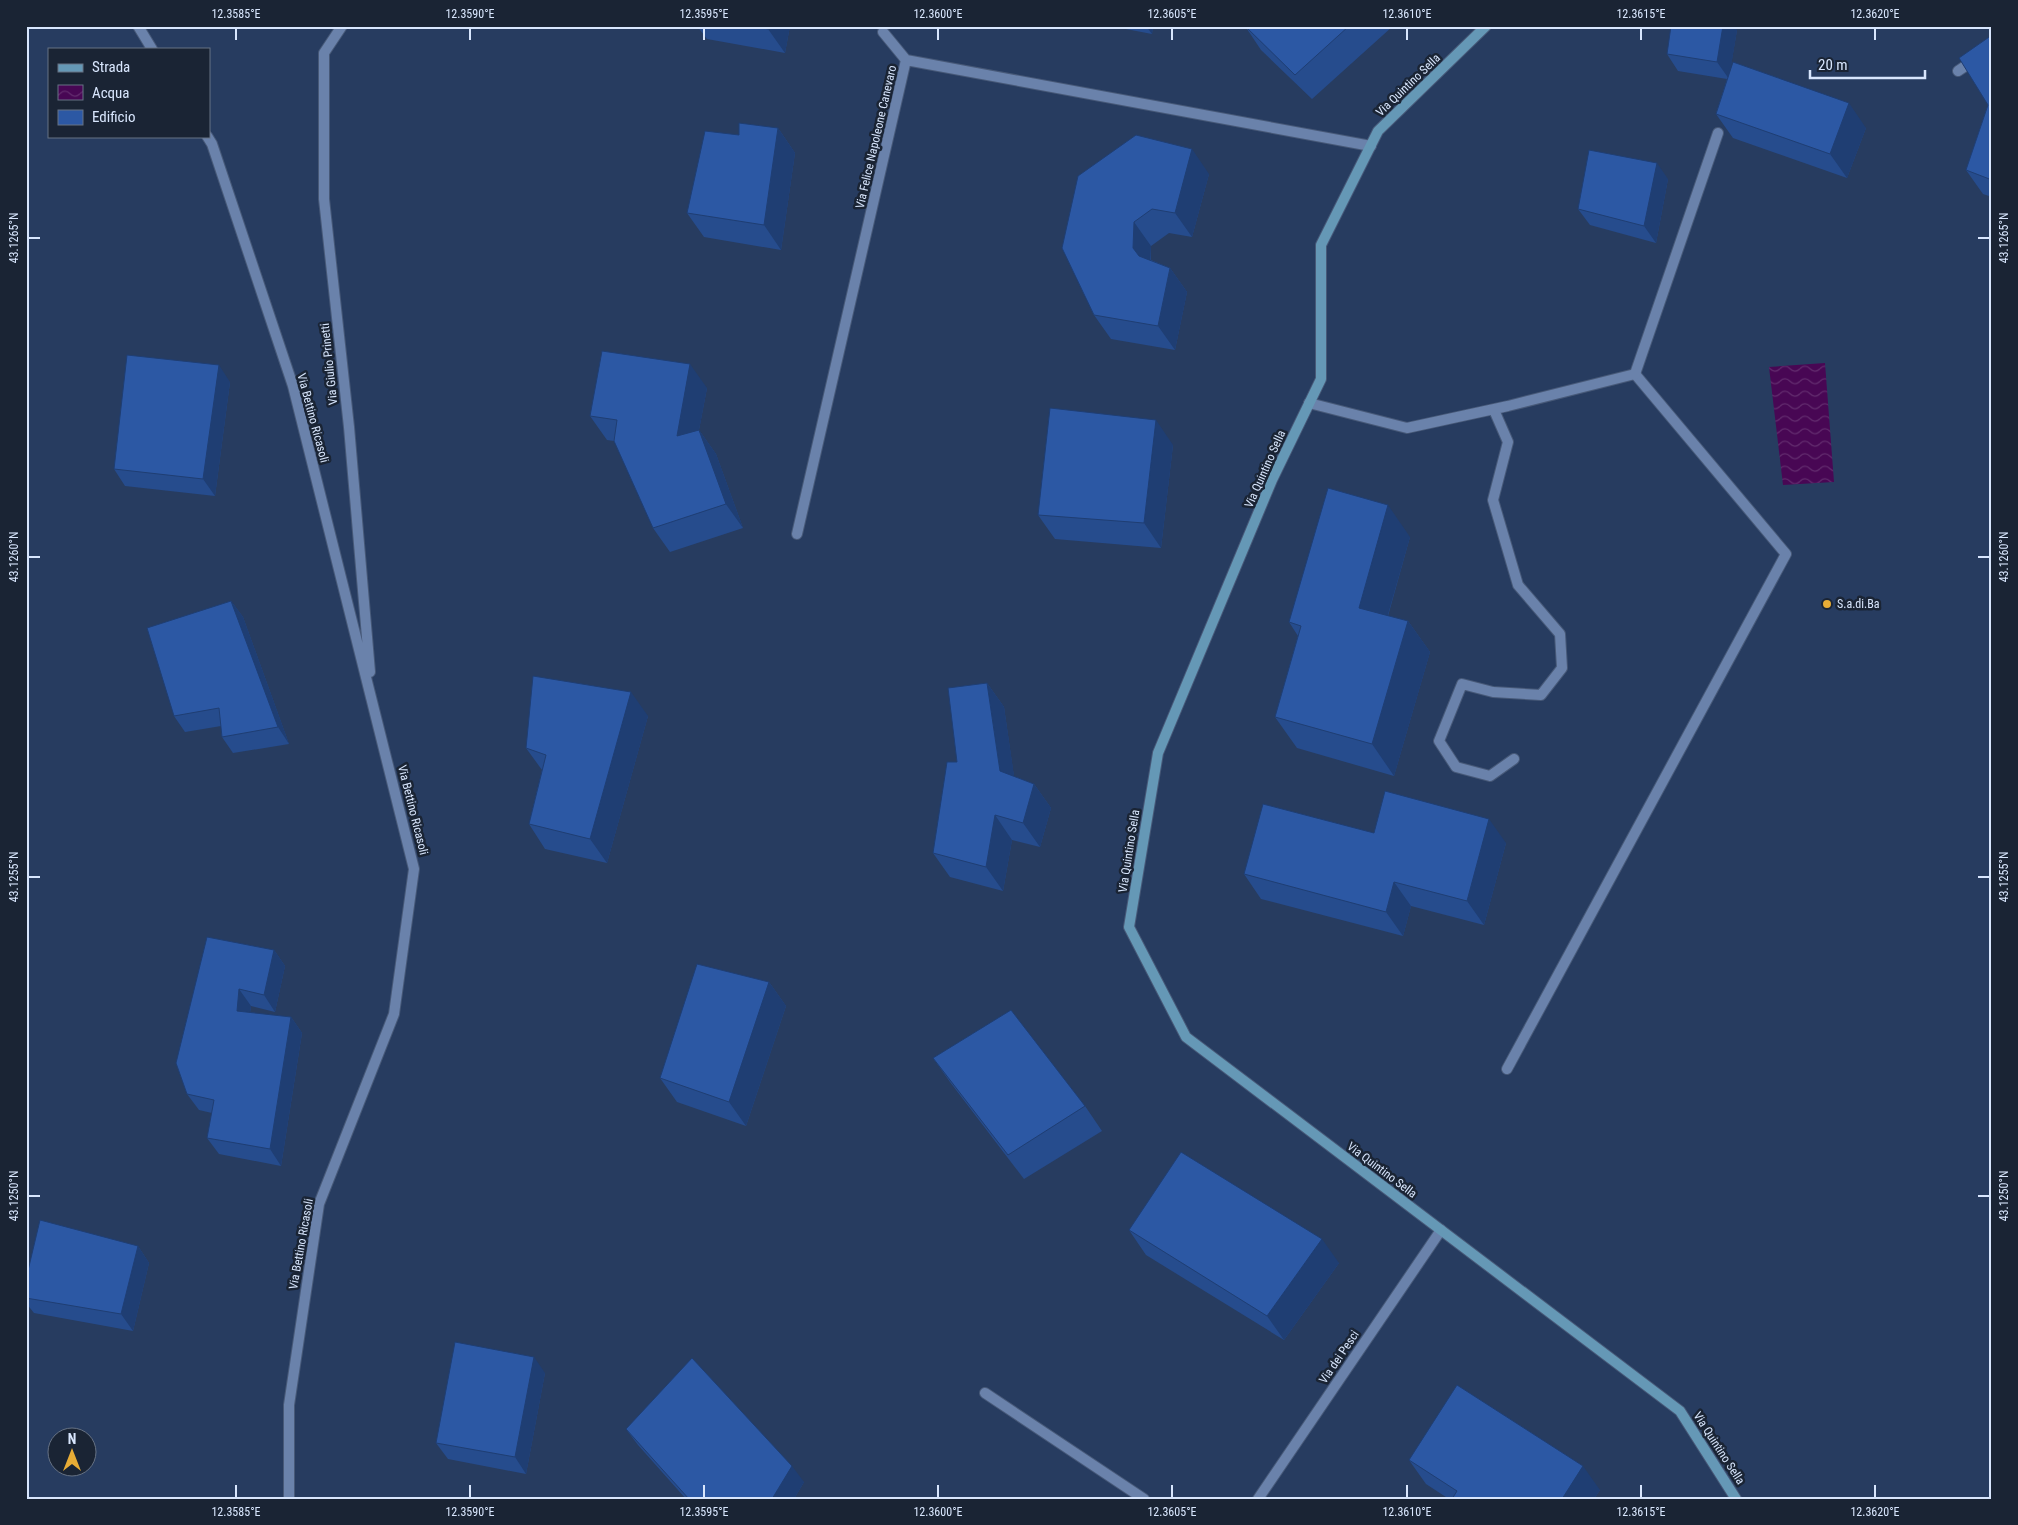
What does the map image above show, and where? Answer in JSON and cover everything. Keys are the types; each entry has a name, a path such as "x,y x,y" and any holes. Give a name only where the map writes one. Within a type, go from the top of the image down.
{"street":[{"path":"138,26 151,48"},
{"name":"Via Giulio Prinetti","path":"342,26 324,54 324,199 349,427 373,704"},
{"name":"Via Quintino Sella","path":"1486,26 1378,131 1321,245 1321,379 1272,480 1158,753 1129,927 1186,1037 1680,1411 1736,1499"},
{"path":"883,32 906,60"},
{"path":"1958,71 1992,48"},
{"name":"Via Felice Napoleone Canevaro","path":"797,534 906,60 1370,146"},
{"path":"1635,374 1718,133"},
{"name":"Via Bettino Ricasoli","path":"208,138 212,144 293,386 414,869 394,1014 319,1204 289,1405 289,1499"},
{"path":"1309,403 1408,428 1494,410 1635,374"},
{"path":"1507,1069 1786,554 1635,374"},
{"path":"1494,410 1508,442 1493,500 1518,585 1560,634 1562,668 1541,695 1493,692 1462,684 1439,741 1456,767 1490,776 1514,758"},
{"name":"Via dei Pesci","path":"1258,1499 1441,1230"},
{"path":"985,1393 1144,1499"}],"water":[{"path":"1825,363 1834,482 1783,485 1769,367"}],"building":[{"path":"754,26 768,26 768,29"},
{"path":"1245,26 1349,26 1295,75"},
{"path":"1671,26 1723,26 1717,62 1667,54"},
{"path":"1992,35 1992,180 1966,170 1988,105 1959,58"},
{"path":"1733,62 1849,103 1830,154 1716,114"},
{"path":"739,123 778,128 764,225 687,213 705,131 739,135"},
{"path":"1136,135 1192,149 1175,213 1152,209 1134,222 1133,248 1139,256 1170,268 1158,326 1094,315 1062,248 1078,176"},
{"path":"1589,150 1657,163 1644,226 1578,209"},
{"path":"602,351 690,364 677,436 699,430 726,504 653,528 614,441 617,420 590,416"},
{"path":"127,355 219,365 203,479 114,469"},
{"path":"1050,408 1156,420 1144,523 1038,515"},
{"path":"1328,488 1388,505 1359,608 1408,621 1372,744 1275,717 1301,626 1289,622"},
{"path":"231,601 278,727 222,737 219,708 174,716 147,628"},
{"path":"533,676 631,692 590,839 529,824 546,755 526,748"},
{"path":"987,683 1000,771 1034,784 1023,823 995,815 986,867 933,853 947,762 957,762 948,688"},
{"path":"1385,791 1489,819 1467,901 1394,882 1386,912 1244,874 1263,804 1374,833"},
{"path":"207,937 274,950 264,995 239,989 237,1011 291,1017 270,1149 207,1138 214,1100 187,1094 176,1063"},
{"path":"697,964 769,982 729,1102 660,1078"},
{"path":"1011,1010 1085,1106 1008,1155 933,1058"},
{"path":"1181,1152 1322,1239 1267,1316 1129,1230"},
{"path":"40,1220 138,1246 121,1314 26,1298 26,1279"},
{"path":"455,1342 534,1357 515,1457 436,1443"},
{"path":"692,1358 792,1466 772,1499 689,1499 626,1429"},
{"path":"1457,1385 1583,1466 1562,1499 1452,1499 1457,1491 1409,1460"}],"place":[{"name":"S.a.di.Ba","path":"1827,604"}]}
